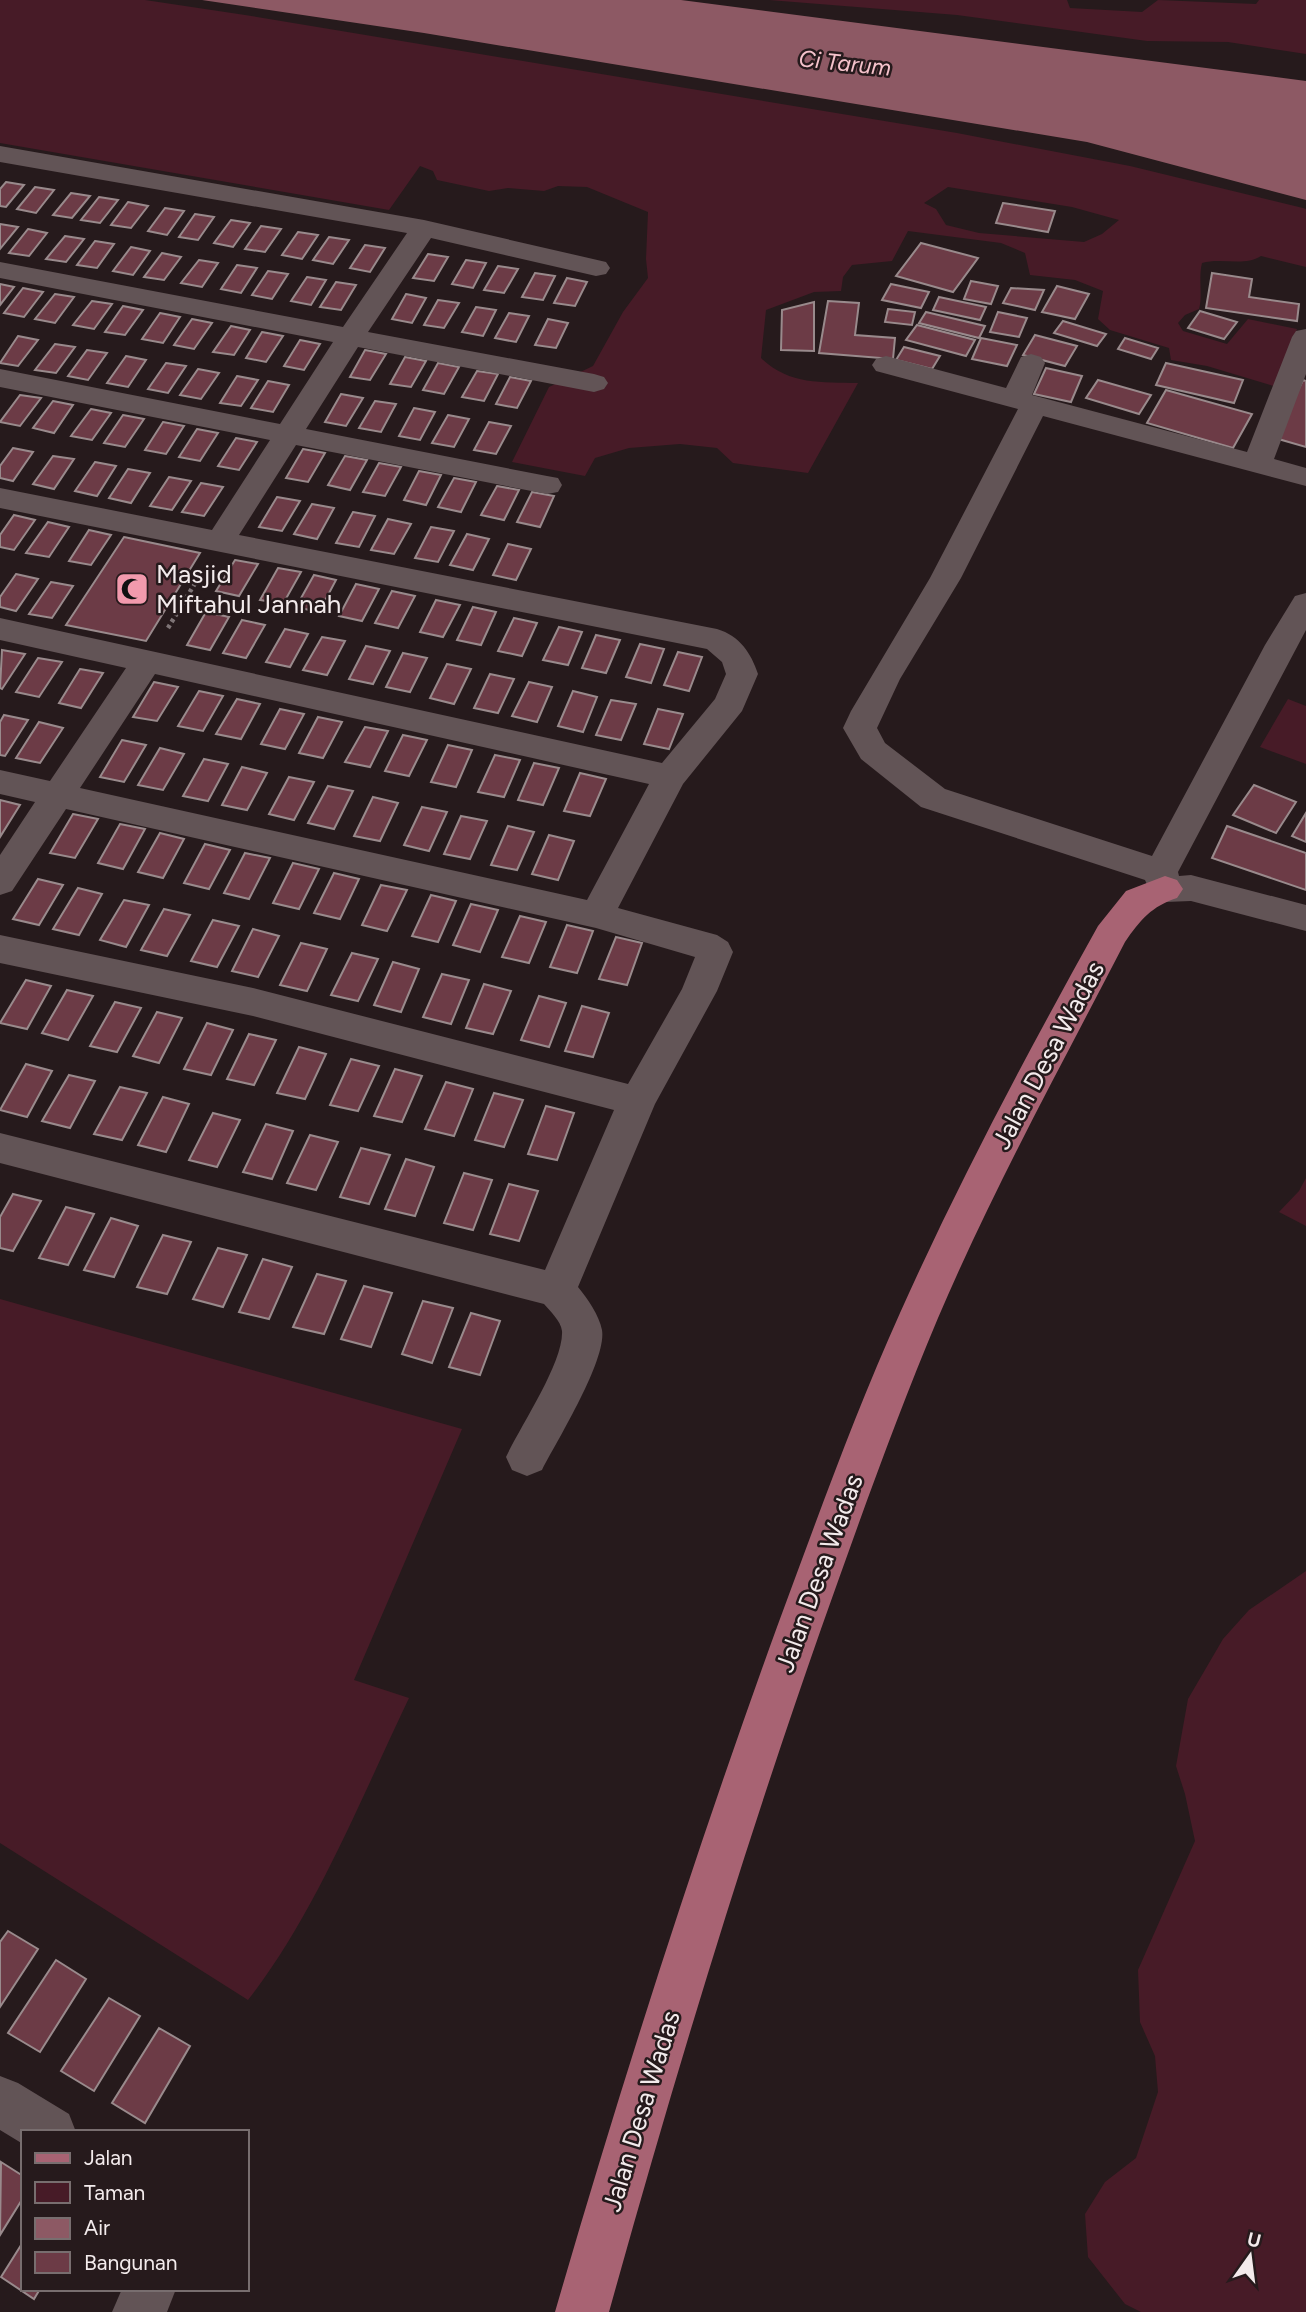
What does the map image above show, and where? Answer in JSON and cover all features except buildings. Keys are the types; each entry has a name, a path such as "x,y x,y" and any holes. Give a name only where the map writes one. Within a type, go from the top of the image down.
{"main road":[{"name":"Jalan Desa Wadas","path":"582,2312 641,2103 708,1891 862,1455 938,1275 1004,1137 1111,935 1129,908 1163,880"}],"street":[{"path":"0,154 424,228 538,252 596,268"},
{"path":"220,542 350,337 424,228"},
{"path":"0,270 594,383"},
{"path":"1257,464 1306,337"},
{"path":"1031,363 1025,403 992,492 931,605 870,701 860,728 873,751 933,798 1163,880 1306,918"},
{"path":"886,365 1306,477"},
{"path":"0,378 547,485"},
{"path":"0,498 717,640 736,657 742,674 730,703 670,777 596,915"},
{"path":"1163,880 1281,645 1306,603"},
{"path":"0,629 670,777"},
{"path":"0,882 147,661"},
{"path":"0,782 596,915 704,946 715,952 699,991 638,1101 557,1290"},
{"path":"0,949 253,1002 638,1101"},
{"path":"0,1148 557,1290 578,1319 583,1334 579,1354 527,1457"},
{"path":"0,2101 48,2130"},
{"path":"139,2312 149,2291"}],"path":[{"path":"147,661 220,542"}],"green space":[{"path":"0,0 145,0 957,133 1130,166 1306,209 1306,267 1261,256 1247,261 1202,263 1199,309 1185,315 1178,323 1183,331 1227,344 1248,319 1297,329 1277,387 1207,366 1171,360 1169,348 1110,330 1098,319 1103,291 1075,280 1030,275 1025,253 1001,243 908,231 892,261 852,265 843,277 841,291 814,292 766,310 761,358 772,367 794,378 858,383 808,473 733,463 717,448 680,444 629,448 595,458 585,476 512,462 549,387 593,366 623,312 648,278 648,212 587,187 558,186 544,191 508,188 489,191 437,180 433,171 420,166 389,210 0,143","holes":["948,187 1072,207 1119,220 1102,234 1084,242 979,233 946,225 936,209 924,203"]},
{"path":"769,0 1067,0 1070,8 1142,12 1158,0 1256,4 1259,0 1306,0 1306,54 1228,42 1147,41 957,15"},
{"path":"1288,699 1306,706 1306,764 1260,747"},
{"path":"1306,1178 1306,1226 1279,1212 1299,1191"},
{"path":"0,1299 462,1429 354,1680 409,1698 316,1893 295,1931 248,2000 0,1843"},
{"path":"1306,1571 1306,2312 1141,2312 1125,2304 1088,2257 1085,2214 1105,2182 1136,2158 1158,2092 1155,2056 1140,2022 1138,1970 1195,1841 1176,1766 1188,1699 1223,1639 1249,1610"}],"water":[{"name":"Ci Tarum","path":"202,0 681,0 1306,81 1306,200 1087,142 424,33"}],"place":[{"name":"Masjid Miftahul Jannah","path":"132,589"}]}
